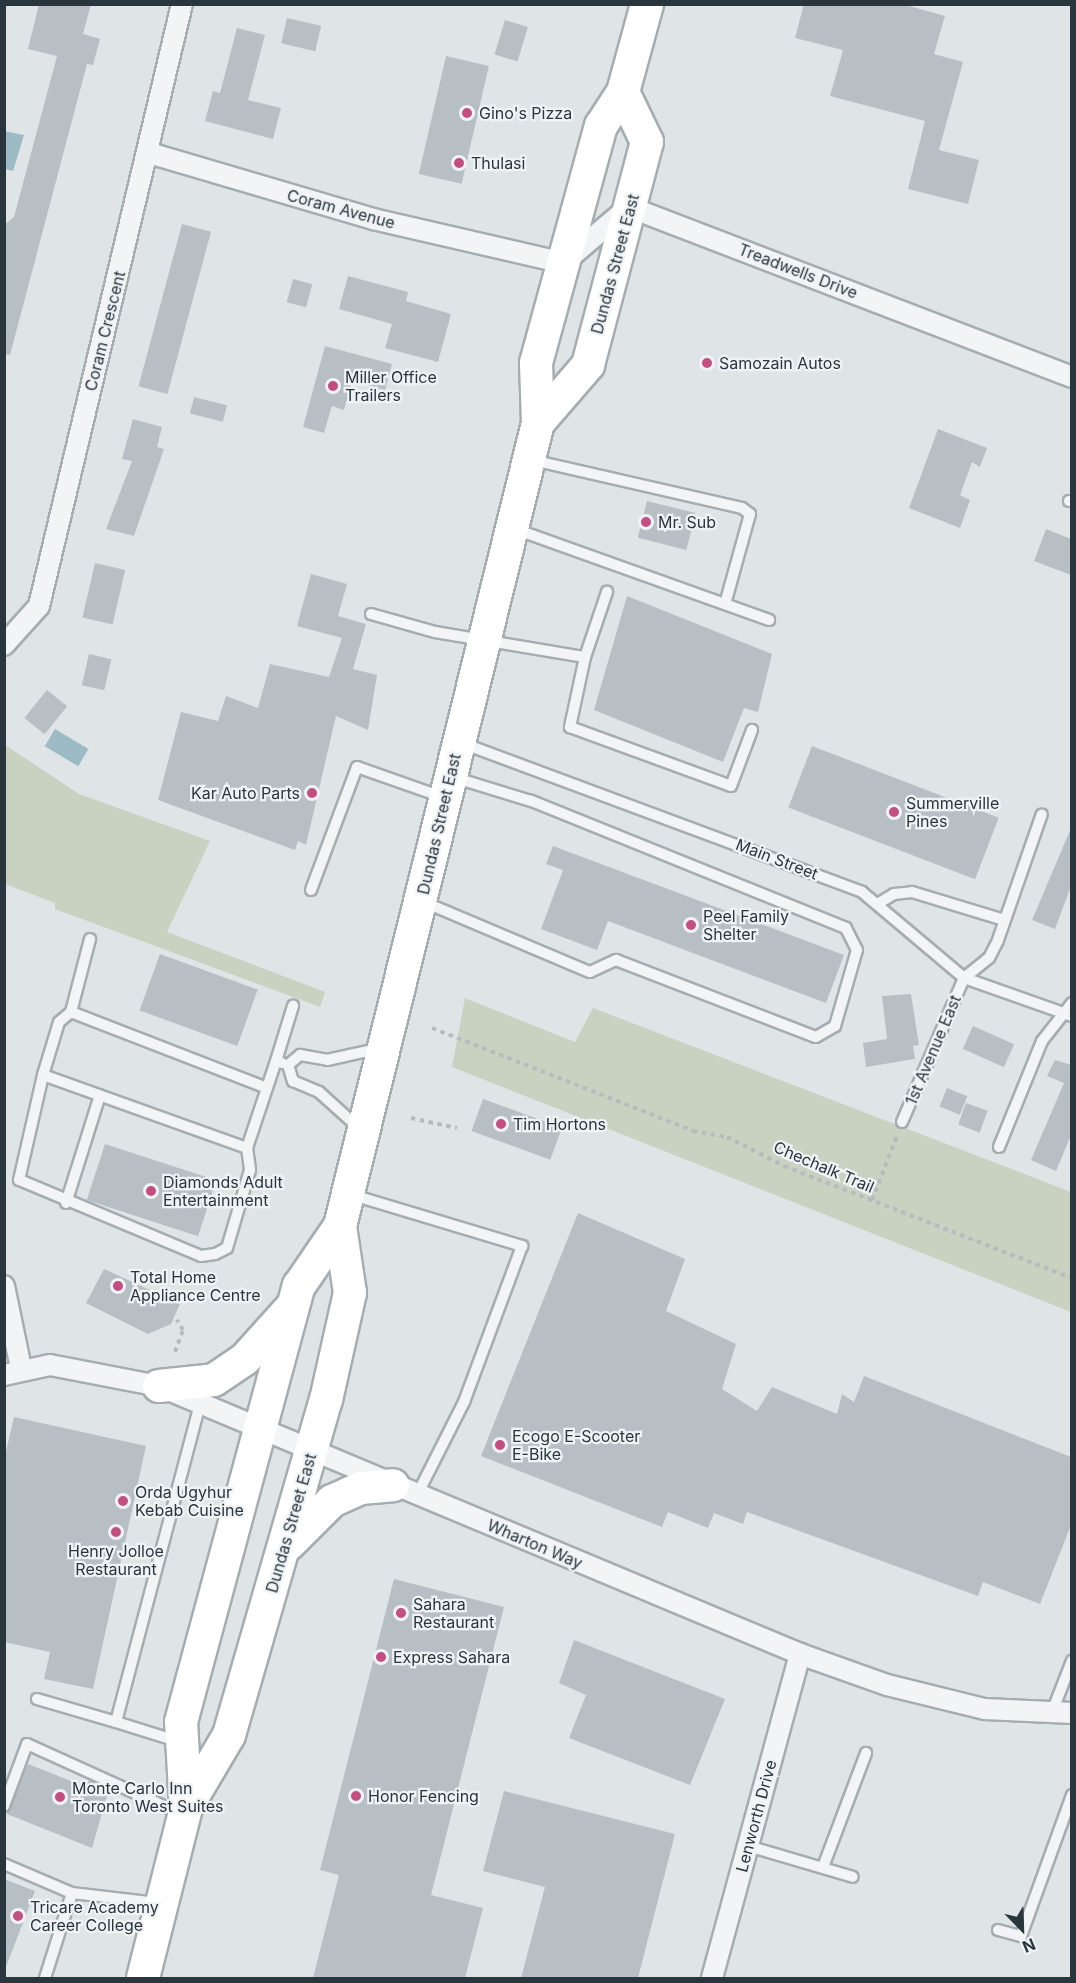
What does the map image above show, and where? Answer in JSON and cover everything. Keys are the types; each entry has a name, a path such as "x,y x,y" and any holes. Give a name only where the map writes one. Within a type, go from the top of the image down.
{"main road":[{"name":"Dundas Street East","path":"185,1812 181,1722 299,1286 340,1226 349,1194 538,423 536,363 550,259 601,126 623,92 647,4"},
{"name":"Dundas Street East","path":"538,423 588,365 647,142 623,92"},
{"name":"Dundas Street East","path":"143,1978 185,1812 229,1735 312,1450 350,1293 340,1226"},
{"path":"159,1386 214,1380 246,1359 294,1304"},
{"path":"282,1551 332,1501 361,1488 405,1490"}],"street":[{"name":"Coram Crescent","path":"4,645 31,622 39,606 149,153 182,4"},
{"name":"Coram Avenue","path":"149,153 373,219 550,259"},
{"path":"550,259 630,207"},
{"name":"Treadwells Drive","path":"630,207 1071,377"},
{"path":"4,1286 13,1371"},
{"name":"Wharton Way","path":"13,1371 50,1365 159,1386 800,1654 946,1700 986,1709 1062,1712"},
{"name":"Lenworth Drive","path":"712,1978 800,1654"}],"lane":[{"path":"529,459 742,508 750,514 725,604"},
{"path":"512,528 769,620"},
{"path":"607,592 585,657 570,728 731,786 752,730"},
{"path":"371,614 435,632 485,637 585,657"},
{"name":"Main Street","path":"459,742 596,790 862,892 879,903 964,978 1068,1015"},
{"path":"311,890 357,767 448,787 531,801 846,928 857,950 835,1026 816,1037 616,960 591,972 421,900"},
{"path":"964,978 988,958 1042,814"},
{"path":"879,903 894,894 912,892 1004,920"},
{"path":"90,939 70,1012 59,1022 43,1075 19,1180 66,1203 201,1256 215,1254 227,1248 250,1170 247,1148 294,1006"},
{"name":"1st Avenue East","path":"902,1122 964,978"},
{"path":"999,1147 1042,1041 1068,1015 1071,1003"},
{"path":"70,1012 267,1088"},
{"path":"288,1065 300,1055 327,1060 385,1047"},
{"path":"276,1061 288,1065"},
{"path":"288,1065 293,1081 318,1092 364,1132"},
{"path":"43,1075 247,1148"},
{"path":"66,1203 100,1095"},
{"path":"349,1194 522,1246 464,1402 405,1490"},
{"path":"116,1722 200,1404"},
{"path":"1062,1712 1071,1661"},
{"path":"37,1699 182,1743"},
{"path":"4,1806 27,1744 185,1812"},
{"path":"823,1867 866,1753"},
{"path":"998,1930 1021,1936 1071,1795"},
{"path":"748,1846 853,1877"},
{"path":"4,1864 72,1893 162,1904"},
{"path":"45,1978 72,1893"}],"path":[{"name":"Chechalk Trail","path":"432,1028 693,1131 727,1137 784,1166 1071,1278"},
{"path":"411,1118 457,1128"},
{"path":"872,1200 902,1122"},
{"path":"175,1352 183,1330 177,1320"}],"green space":[{"path":"5,745 79,794 210,841 167,932 325,992 320,1007 55,909 55,903 5,884"},
{"path":"465,998 575,1042 593,1008 1071,1192 1071,1312 452,1067"}],"water":[{"path":"4,131 24,135 13,171 5,169"},
{"path":"55,729 88,749 78,766 45,746"}],"building":[{"path":"39,4 91,4 83,34 100,39 93,65 87,64 10,355 4,354 4,225 14,217 57,56 28,49"},
{"path":"804,4 902,4 945,16 934,54 963,62 939,150 979,160 968,204 908,189 925,121 830,96 843,50 795,38"},
{"path":"287,18 321,26 315,51 281,43"},
{"path":"505,20 528,27 517,61 494,54"},
{"path":"237,28 265,35 248,100 281,108 273,139 205,121 213,91 220,93"},
{"path":"446,56 489,66 462,184 419,174"},
{"path":"182,224 211,232 167,394 139,386"},
{"path":"348,276 408,292 406,301 451,314 438,362 385,348 392,324 339,309"},
{"path":"293,279 312,284 306,307 287,302"},
{"name":"Miller Office Trailers","path":"325,346 392,364 385,390 352,381 344,410 332,406 324,433 303,427"},
{"path":"194,397 227,405 223,422 190,413"},
{"path":"133,419 162,427 157,447 164,449 134,536 106,529 132,461 122,459"},
{"path":"938,429 987,448 980,467 972,462 960,495 970,500 960,528 909,508"},
{"path":"647,501 696,513 686,550 638,538"},
{"path":"1046,529 1071,539 1071,575 1034,561"},
{"path":"95,563 125,570 113,625 82,618"},
{"path":"311,574 347,584 338,616 366,624 353,669 377,675 368,730 336,716 306,845 298,841 295,850 158,800 181,712 218,721 226,696 258,708 270,664 329,677 342,638 297,626"},
{"path":"627,596 772,654 758,712 744,708 723,762 594,710"},
{"path":"89,654 111,659 104,690 82,685"},
{"path":"47,690 67,706 45,734 24,718"},
{"name":"Summerville Pines","path":"812,746 999,818 975,879 788,808"},
{"path":"1071,828 1071,886 1055,929 1032,920"},
{"name":"Peel Family Shelter","path":"553,846 844,955 826,1003 608,921 597,950 541,929 563,870 546,864"},
{"path":"160,954 258,990 237,1046 139,1010"},
{"path":"911,994 919,1045 913,1046 915,1059 866,1067 863,1043 887,1039 882,996"},
{"path":"973,1026 1014,1044 1004,1067 963,1049"},
{"path":"1055,1060 1071,1065 1071,1135 1056,1171 1031,1160 1064,1083 1047,1076"},
{"path":"947,1088 967,1096 960,1115 940,1107"},
{"path":"483,1099 562,1128 550,1160 471,1131"},
{"path":"966,1103 988,1111 980,1132 958,1125"},
{"name":"Diamonds Adult Entertainment","path":"105,1144 216,1180 198,1236 87,1200"},
{"path":"578,1213 685,1259 666,1311 736,1344 722,1389 757,1411 772,1387 837,1414 842,1394 854,1402 864,1376 1071,1457 1071,1525 1040,1604 983,1582 978,1596 747,1512 743,1524 714,1513 708,1528 668,1512 662,1527 481,1456"},
{"name":"Total Home Appliance Centre","path":"104,1269 180,1304 171,1324 148,1334 86,1303"},
{"path":"14,1417 146,1446 93,1689 44,1679 50,1652 4,1642 4,1460"},
{"path":"394,1579 504,1607 431,1895 483,1908 465,1978 313,1978 339,1875 320,1870"},
{"path":"574,1640 725,1699 690,1785 569,1738 586,1695 559,1683"},
{"name":"Monte Carlo Inn Toronto West Suites","path":"28,1764 86,1787 89,1780 109,1789 92,1848 7,1814"},
{"path":"504,1791 675,1834 638,1978 521,1978 545,1887 483,1871"},
{"path":"4,1879 35,1891 6,1967 4,1967"}],"place":[{"name":"Gino's Pizza","path":"467,113"},
{"name":"Thulasi","path":"459,163"},
{"name":"Samozain Autos","path":"707,363"},
{"name":"Miller Office Trailers","path":"333,386"},
{"name":"Mr. Sub","path":"646,522"},
{"name":"Kar Auto Parts","path":"312,793"},
{"name":"Summerville Pines","path":"894,812"},
{"name":"Peel Family Shelter","path":"691,925"},
{"name":"Tim Hortons","path":"501,1124"},
{"name":"Diamonds Adult Entertainment","path":"151,1191"},
{"name":"Total Home Appliance Centre","path":"118,1286"},
{"name":"Ecogo E-Scooter E-Bike","path":"500,1445"},
{"name":"Orda Ugyhur Kebab Cuisine","path":"123,1501"},
{"name":"Henry Jolloe Restaurant","path":"116,1532"},
{"name":"Sahara Restaurant","path":"401,1613"},
{"name":"Express Sahara","path":"381,1657"},
{"name":"Honor Fencing","path":"356,1796"},
{"name":"Monte Carlo Inn Toronto West Suites","path":"60,1797"},
{"name":"Tricare Academy Career College","path":"18,1916"}]}
